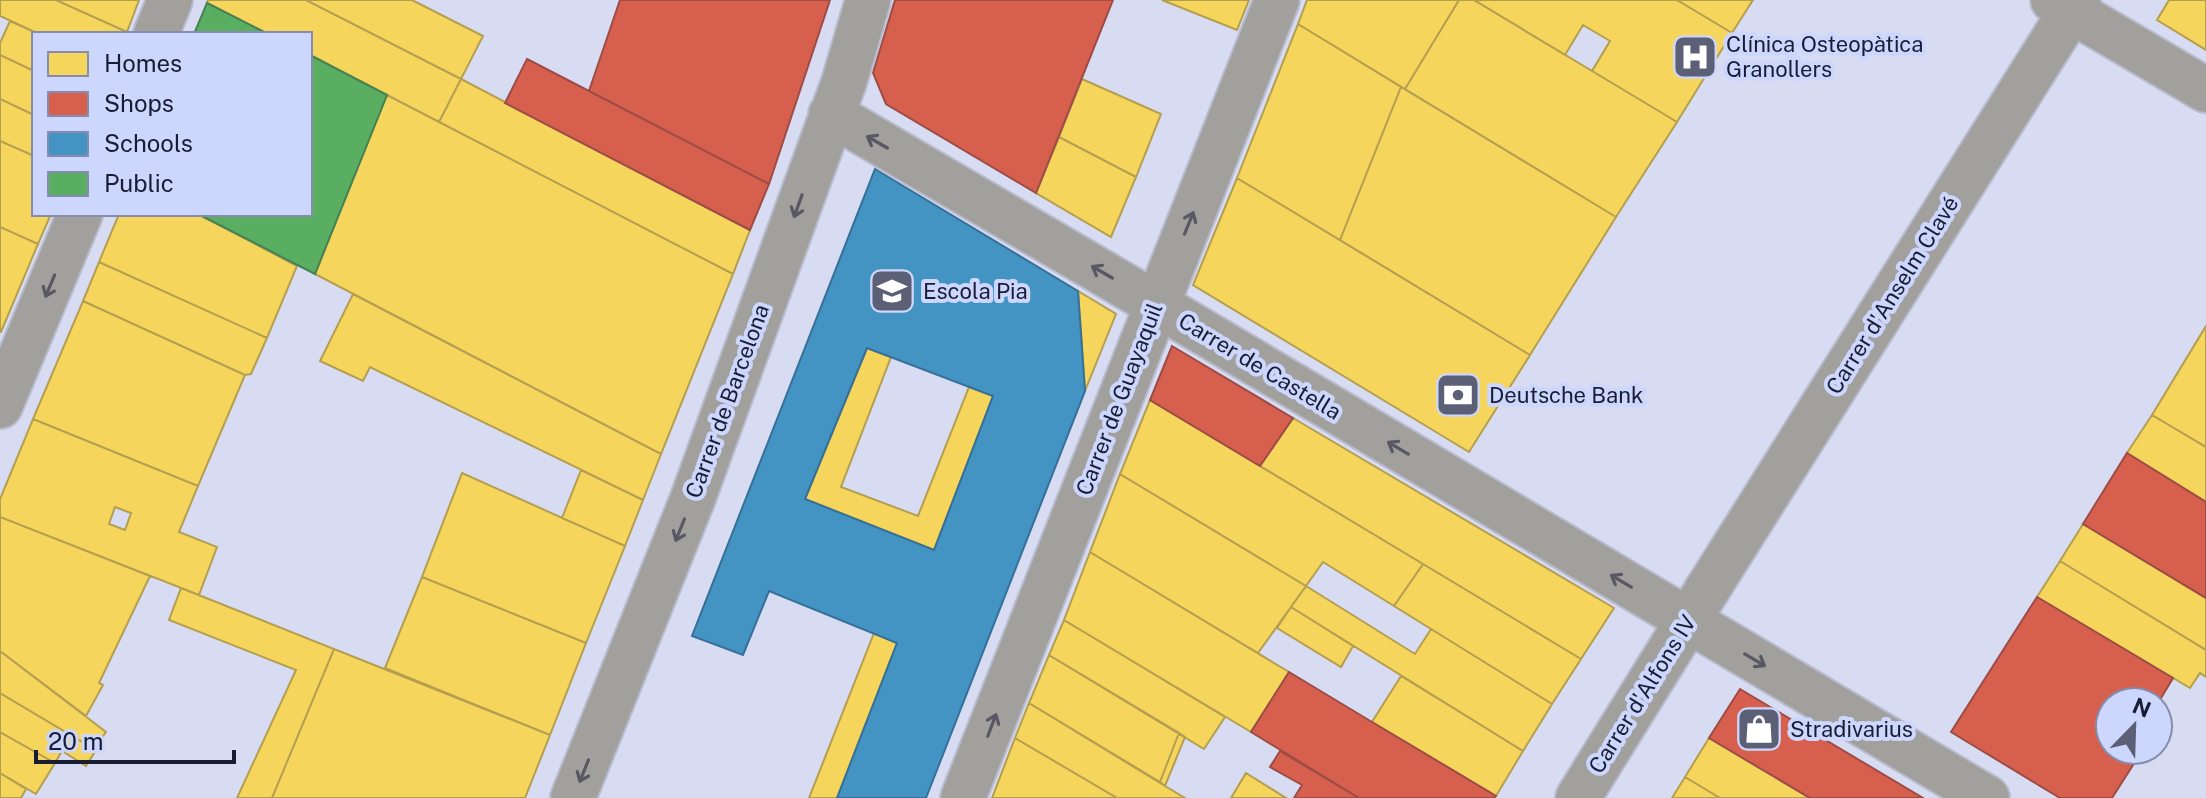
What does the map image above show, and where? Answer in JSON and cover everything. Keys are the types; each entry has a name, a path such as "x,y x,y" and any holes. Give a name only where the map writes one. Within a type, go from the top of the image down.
{"street":[{"path":"157,32 170,0"},
{"name":"Carrer de Barcelona","path":"573,798 693,498 844,82 868,0"},
{"name":"Carrer de Guayaquil","path":"963,798 1277,0"},
{"path":"2067,4 2206,90"},
{"name":"Carrer d'Anselm Clavé","path":"1698,605 2067,4"},
{"name":"Carrer de Castella","path":"831,114 1156,304 1698,605 1987,798"},
{"path":"0,406 79,216"},
{"name":"Carrer d'Alfons IV","path":"1578,798 1698,605"}],"building: Homes":[{"path":"0,0 56,0 127,32 35,32 0,16"},
{"path":"56,0 139,0 127,32"},
{"path":"208,0 306,0 461,79 439,122 312,56 312,32 264,32 207,3"},
{"path":"306,0 412,0 483,36 461,79"},
{"path":"1162,0 1249,0 1237,30"},
{"path":"1307,0 1459,0 1405,89 1298,24"},
{"path":"1459,0 1474,0 1677,122 1616,217 1405,89"},
{"path":"1474,0 1677,0 1732,33 1677,122 1592,71 1610,41 1583,25 1565,55"},
{"path":"1677,0 1753,0 1732,33"},
{"path":"2169,0 2206,0 2206,50 2157,20"},
{"path":"10,21 35,32 32,32 32,70 0,55 0,43"},
{"path":"1298,24 1401,87 1340,240 1237,178"},
{"path":"0,55 32,70 32,114 0,99"},
{"path":"461,79 750,230 733,274 439,122"},
{"path":"1082,79 1161,114 1136,177 1059,137"},
{"path":"1401,87 1616,217 1530,355 1340,240"},
{"path":"387,95 733,274 661,454 315,274"},
{"path":"0,99 32,114 32,155 0,141"},
{"path":"1059,137 1136,177 1111,237 1036,193"},
{"path":"0,141 32,155 32,216 50,216 38,244 0,227"},
{"path":"1237,178 1530,355 1469,452 1193,285"},
{"path":"118,216 202,216 297,266 267,338 99,262"},
{"path":"0,227 38,244 1,332 0,332"},
{"path":"99,262 267,338 251,374 245,375 83,301"},
{"path":"1078,291 1116,314 1085,391"},
{"path":"353,294 661,454 643,500 370,367 363,381 320,361"},
{"path":"83,301 245,375 198,486 33,419"},
{"path":"2206,326 2206,447 2152,415"},
{"path":"867,348 891,357 841,487 918,516 969,387 993,396 934,550 805,499"},
{"path":"1150,400 1423,564 1394,606 1323,562 1306,586 1120,474"},
{"path":"2152,415 2206,447 2206,502 2127,453"},
{"path":"1293,418 1614,608 1581,659 1260,466"},
{"path":"33,419 198,486 179,532 217,547 199,595 0,517 0,499","holes":["115,507 131,513 125,530 109,524"]},
{"path":"581,470 643,500 625,546 562,518"},
{"path":"462,473 625,546 586,643 422,577"},
{"path":"1120,474 1306,586 1258,653 1090,552"},
{"path":"0,517 150,576 99,683 103,685 86,716 0,651"},
{"path":"2083,524 2206,598 2206,650 2060,561"},
{"path":"1090,552 1289,672 1251,732 1064,620"},
{"path":"2060,561 2206,650 2206,677 2200,673 2190,688 2037,597"},
{"path":"1423,564 1581,659 1552,704 1394,606"},
{"path":"422,577 586,643 550,735 385,668"},
{"path":"1306,586 1415,654 1431,629 1552,704 1523,751 1291,607"},
{"path":"181,588 334,649 272,798 237,798 296,670 169,620"},
{"path":"1291,607 1353,646 1341,667 1277,628"},
{"path":"1064,620 1225,717 1204,749 1049,655"},
{"path":"874,633 897,643 837,798 809,798"},
{"path":"334,649 550,735 525,798 272,798"},
{"path":"0,651 106,732 94,749 0,693"},
{"path":"1049,655 1179,733 1160,782 1029,703"},
{"path":"1401,676 1523,751 1496,796 1372,722"},
{"path":"0,693 96,750 86,766 62,751 55,763 0,732"},
{"path":"1029,703 1185,798 1117,798 1015,738"},
{"path":"0,732 55,763 36,794 0,773"},
{"path":"1179,733 1185,737 1165,786 1160,782"},
{"path":"1015,738 1117,798 992,798"},
{"path":"1709,738 1810,798 1720,798 1685,777"},
{"path":"0,773 26,789 21,798 0,798"},
{"path":"1246,773 1286,798 1231,798"},
{"path":"1685,777 1720,798 1672,798"}],"building: Shops":[{"path":"620,0 830,0 769,184 589,91"},
{"path":"895,0 1113,0 1036,193 886,104 873,73"},
{"path":"527,59 769,184 750,230 505,103"},
{"path":"1172,346 1293,418 1260,466 1150,400"},
{"path":"2127,453 2206,502 2206,598 2083,524"},
{"path":"2037,597 2173,678 2168,686 2094,686 2094,766 2132,766 2112,798 2060,798 1951,732"},
{"path":"1289,672 1496,796 1359,798 1251,732"},
{"path":"1740,689 1923,798 1810,798 1709,738"},
{"path":"1280,751 1359,798 1294,798 1302,785 1270,767"}],"building: Schools":[{"path":"875,169 1078,291 1085,391 926,798 837,798 897,643 769,591 743,655 692,636","holes":["867,348 993,396 934,550 805,499"]}],"building: Public":[{"path":"207,3 264,32 195,32"},
{"path":"312,56 387,95 315,274 202,216 312,216"}],"place":[{"name":"Clínica Osteopàtica Granollers","path":"1695,57"},
{"name":"Escola Pia","path":"892,291"},
{"name":"Deutsche Bank","path":"1458,395"},
{"name":"Stradivarius","path":"1759,729"}]}
